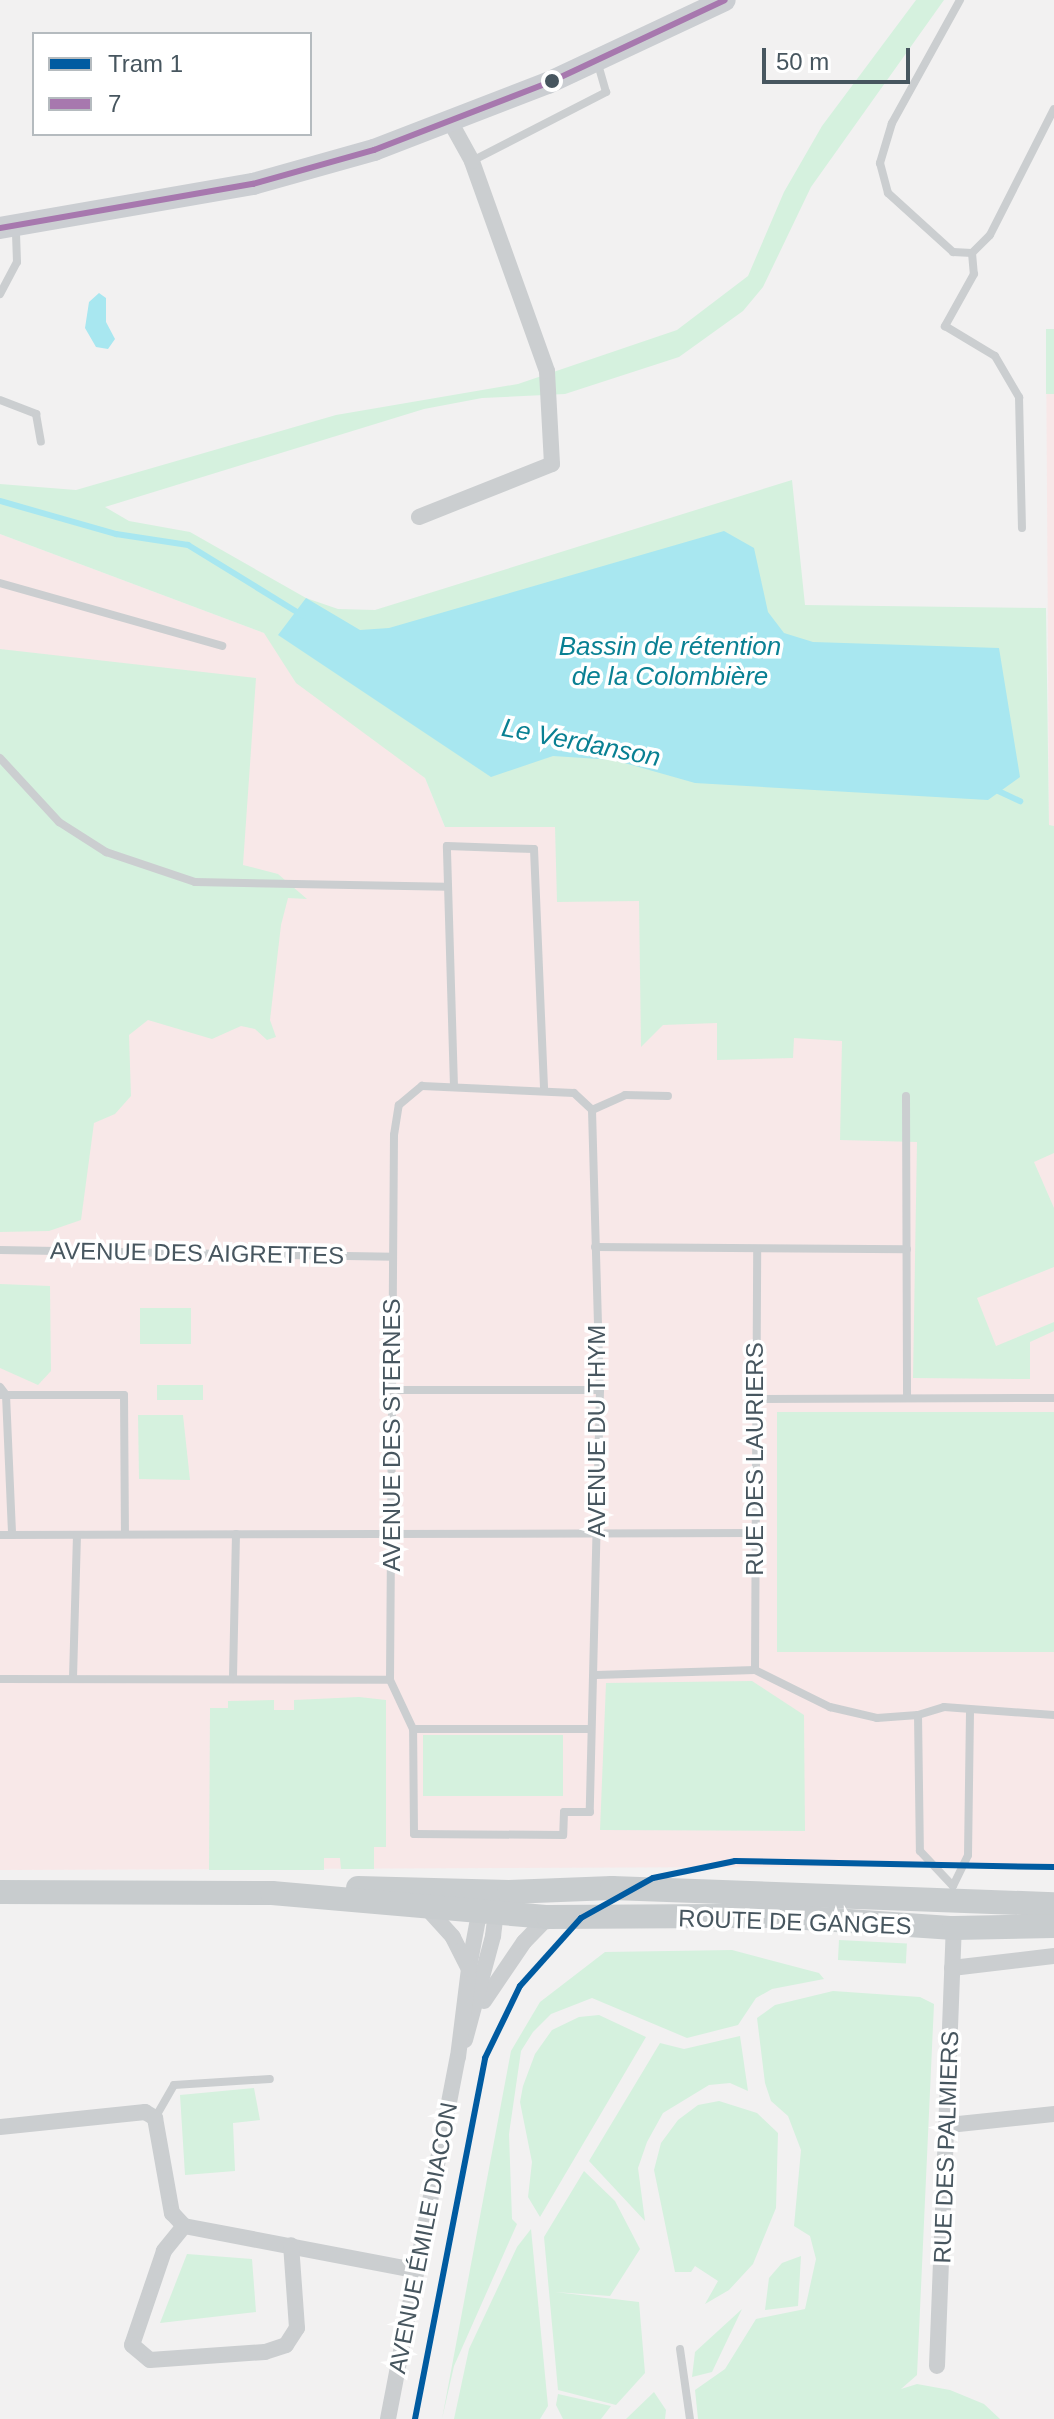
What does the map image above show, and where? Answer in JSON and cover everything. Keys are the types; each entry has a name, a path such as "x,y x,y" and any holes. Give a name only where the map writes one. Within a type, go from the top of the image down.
{"main road":[{"path":"8,227 253,184 451,123 725,0"},
{"path":"305,1896 333,1887 489,1902"},
{"name":"ROUTE DE GANGES","path":"489,1902 612,1888 953,1907 1054,1926"},
{"path":"953,1907 1054,1888"},
{"path":"0,1892 305,1896 426,1907 489,1902"},
{"name":"ROUTE DE GANGES","path":"489,1902 548,1917 776,1916 815,1911 1054,1904"}],"street":[{"path":"419,517 552,464 547,371 472,161 451,123"},
{"name":"AVENUE ÉMILE DIACON","path":"388,2419 458,2057 478,1919 489,1902"},
{"name":"AVENUE ÉMILE DIACON","path":"475,2016 495,1919 489,1902"},
{"path":"426,1907 453,1937 469,1969"},
{"name":"RUE DES PALMIERS","path":"937,2366 949,2125 953,1907"},
{"name":"AVENUE ÉMILE DIACON","path":"458,2057 475,2016 518,1949 548,1917"},
{"path":"952,1968 1054,1956"},
{"path":"0,2127 128,2111 155,2118 172,2213 184,2226 415,2270"},
{"path":"949,2125 1054,2114"},
{"path":"184,2226 164,2251 132,2345 150,2360 265,2352 286,2345 297,2328 291,2245"}],"lane":[{"path":"960,0 892,123 880,163 888,193 916,223 953,252 972,253 990,235 1054,109"},
{"path":"472,161 606,92 597,60"},
{"path":"0,294 17,262 8,227"},
{"path":"972,253 974,274 945,326 995,356 1019,397 1022,528"},
{"path":"0,400 36,414 41,442"},
{"path":"0,583 222,646"},
{"path":"0,758 34,799 70,830 106,852 195,882 446,887"},
{"path":"454,1087 447,846 534,849 544,1091"},
{"name":"AVENUE DES STERNES","path":"413,1729 390,1680 394,1135 399,1105 422,1086 574,1093 592,1110"},
{"path":"592,1110 625,1095 668,1096"},
{"path":"906,1096 907,1398"},
{"name":"AVENUE DU THYM","path":"413,1729 414,1834 563,1835 564,1812 590,1812 590,1729 596,1675 600,1390 592,1110"},
{"path":"595,1247 907,1249"},
{"name":"RUE DES LAURIERS","path":"755,1670 757,1249"},
{"name":"AVENUE DES AIGRETTES","path":"0,1250 393,1257"},
{"path":"392,1390 600,1390"},
{"path":"12,1535 2,1392 124,1395 125,1534"},
{"path":"754,1399 1054,1398"},
{"path":"0,1535 598,1536 754,1533"},
{"path":"233,1677 236,1534"},
{"path":"73,1678 77,1535"},
{"path":"596,1675 755,1670 830,1707 877,1718 918,1715 944,1707 970,1712 1054,1715"},
{"path":"0,1679 233,1677 390,1680"},
{"path":"953,1907 968,1855 970,1712"},
{"path":"918,1715 920,1851 953,1907"},
{"path":"413,1729 590,1729"},
{"path":"155,2118 174,2085 270,2079"},
{"path":"680,2349 690,2419"}],"shaded area":[{"path":"1054,329 1054,1866 0,1870 0,534 264,633 425,778 445,827 1049,825 1046,330"}],"green space":[{"path":"916,0 944,0 811,187 763,287 743,311 679,357 565,394 482,398 424,409 105,507 129,521 190,532 306,598 338,609 375,610 792,480 805,605 1046,608 1049,825 1054,826 1054,1153 1034,1162 1054,1208 1054,1267 977,1298 996,1346 1054,1322 1054,1331 1030,1342 1030,1379 913,1378 917,1142 840,1140 842,1041 794,1038 793,1058 717,1060 717,1023 663,1025 641,1047 639,901 557,902 555,827 445,827 425,778 296,683 264,633 0,534 0,484 76,490 336,415 518,384 677,330 748,276 784,192 822,126"},
{"path":"1046,329 1054,329 1054,394 1046,394"},
{"path":"0,649 256,678 243,865 278,874 307,899 288,898 281,925 270,1020 276,1037 267,1040 255,1029 241,1026 212,1039 148,1020 129,1035 131,1096 115,1114 94,1123 81,1220 49,1231 0,1232"},
{"path":"0,1284 50,1286 51,1371 38,1385 0,1368"},
{"path":"140,1308 191,1308 191,1344 140,1344"},
{"path":"157,1385 203,1385 203,1400 157,1400"},
{"path":"777,1412 1054,1412 1054,1652 777,1652"},
{"path":"138,1415 183,1415 190,1480 139,1479"},
{"path":"752,1681 804,1715 805,1831 600,1830 606,1683"},
{"path":"359,1697 386,1700 386,1847 374,1847 374,1869 341,1869 340,1858 324,1858 324,1870 209,1870 210,1708 228,1708 228,1701 274,1700 274,1710 294,1710 294,1700"},
{"path":"423,1735 563,1735 563,1796 423,1796"},
{"path":"839,1940 907,1944 906,1964 838,1960"},
{"path":"732,1950 819,1973 824,1979 772,1989 756,1998 738,2025 687,2038 592,1998 551,2014 533,2032 521,2051 509,2134 512,2219 517,2224 454,2366 442,2419 511,2051 540,2002 605,1952"},
{"path":"833,1991 920,1997 934,2004 917,2375 901,2389 917,2384 950,2390 984,2404 1000,2419 698,2419 695,2390 725,2369 756,2319 805,2309 816,2259 810,2236 794,2226 801,2150 788,2116 771,2101 765,2083 757,2018 775,2005"},
{"path":"599,2015 646,2037 540,2217 528,2197 532,2162 520,2102 523,2086 535,2054 552,2030 579,2017"},
{"path":"740,2036 748,2091 730,2083 709,2085 663,2113 647,2142 638,2168 645,2221 589,2161 660,2043 684,2049"},
{"path":"254,2088 260,2120 233,2123 235,2171 185,2175 180,2095"},
{"path":"719,2101 757,2113 778,2133 776,2208 753,2264 729,2290 705,2304 718,2281 695,2266 691,2272 675,2272 654,2170 661,2143 678,2120 698,2105"},
{"path":"584,2171 615,2201 640,2249 610,2296 555,2292 639,2302 645,2373 616,2405 558,2390 544,2237"},
{"path":"531,2229 548,2406 540,2419 454,2419 469,2349 517,2247"},
{"path":"187,2254 252,2259 256,2312 160,2323"},
{"path":"801,2256 798,2306 765,2310 769,2278 782,2263"},
{"path":"742,2309 712,2372 692,2377 695,2352"},
{"path":"654,2392 666,2410 665,2419 626,2419"},
{"path":"558,2394 611,2406 601,2419 563,2419 556,2405"}],"water":[{"path":"99,293 106,298 106,322 115,339 108,349 96,347 85,328 89,302"},
{"name":"Bassin de rétention de la Colombière","path":"724,531 754,548 768,612 784,633 813,642 999,648 1020,777 988,800 695,783 614,760 553,756 491,777 278,635 306,598 360,630 389,628"}],"waterway":[{"name":"Le Verdanson","path":"0,501 116,534 188,545 302,615"},
{"name":"Le Verdanson","path":"994,789 1020,801"}],"tram line":[{"name":"1","path":"415,2419 485,2058 520,1986 581,1918 653,1878 735,1861 1054,1867"}],"transit line":[{"name":"7","path":"0,228 253,184 374,150 548,83 725,0"}]}
